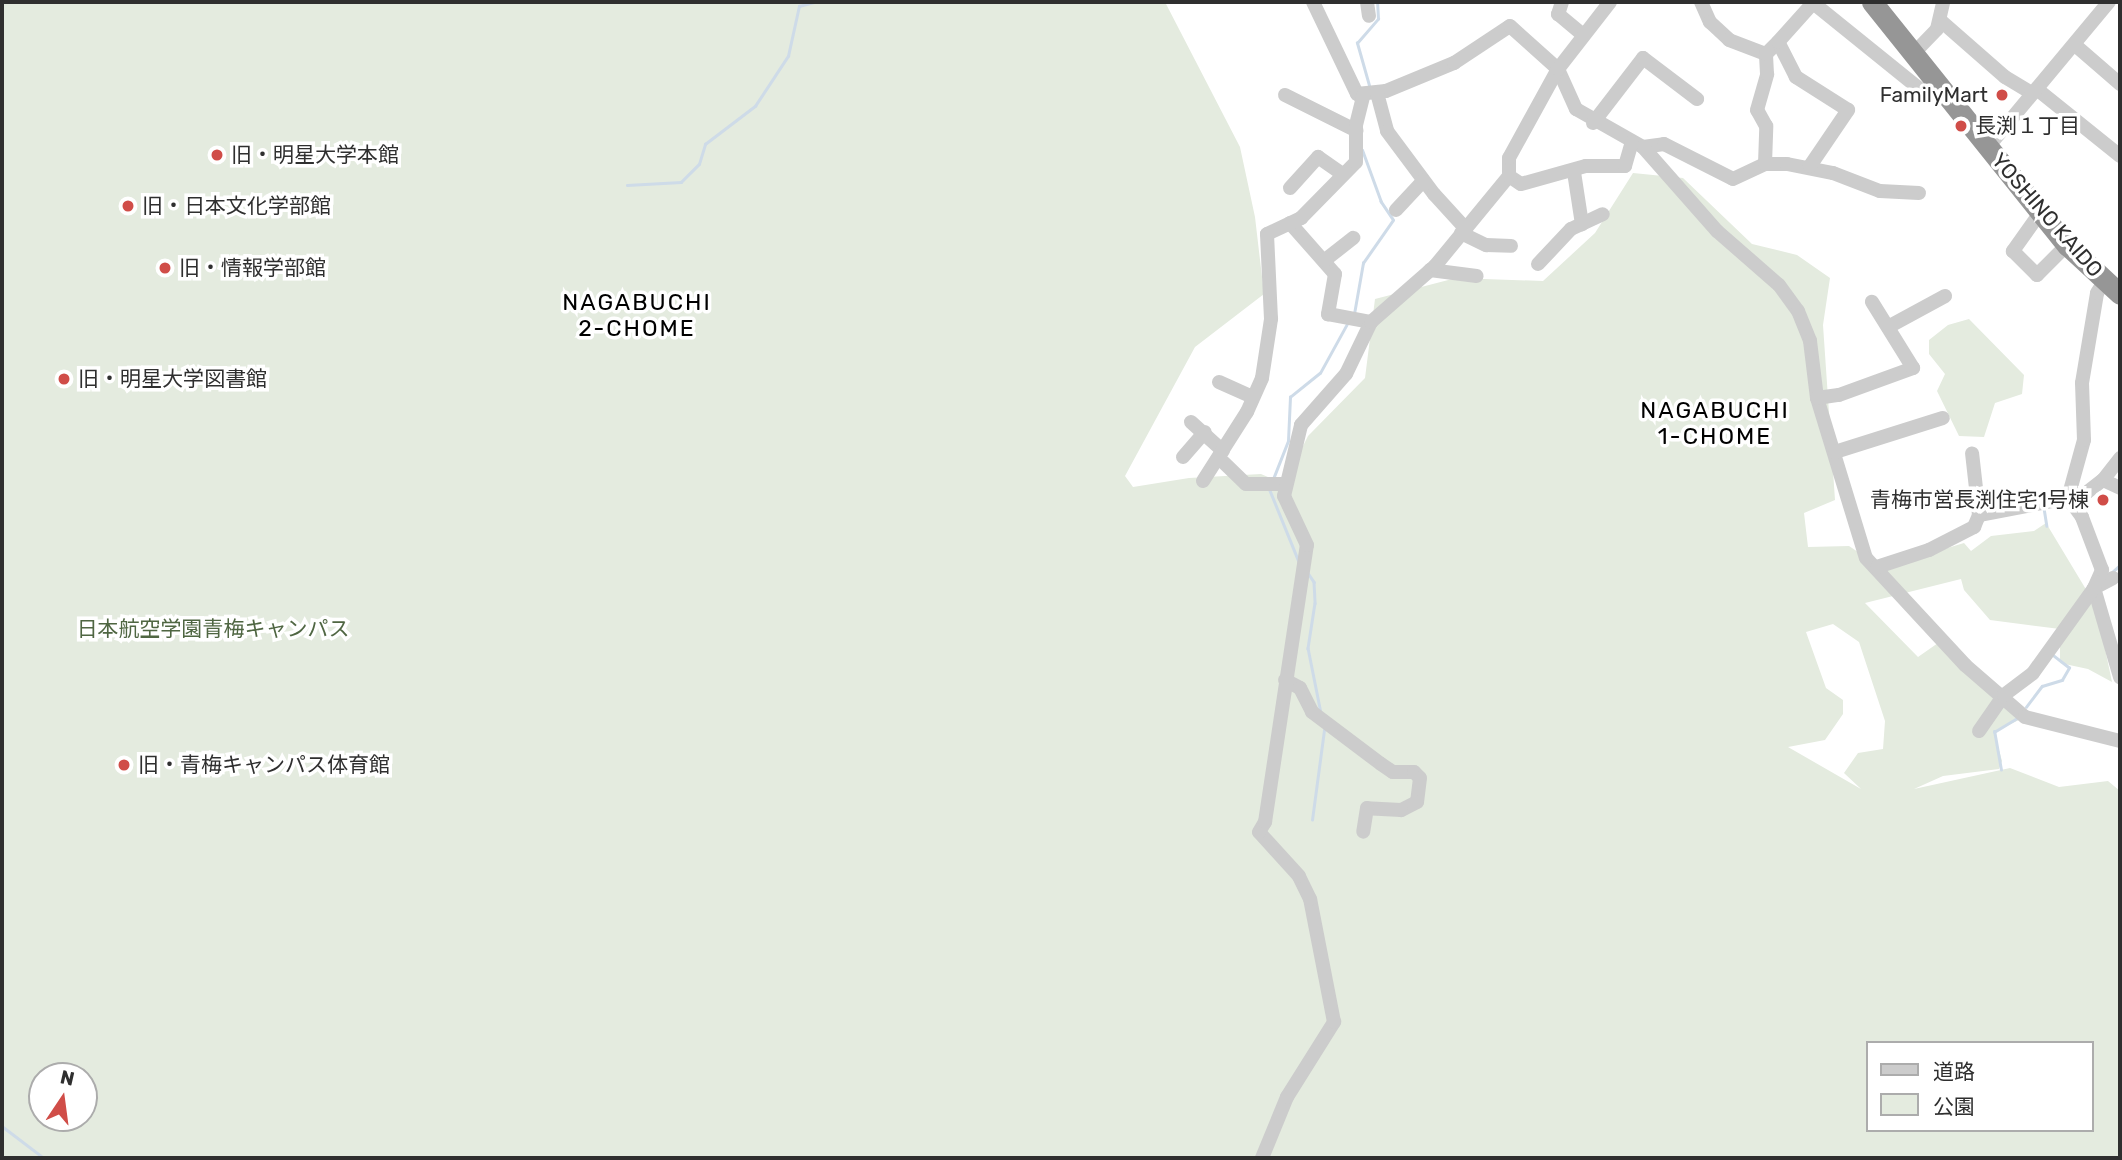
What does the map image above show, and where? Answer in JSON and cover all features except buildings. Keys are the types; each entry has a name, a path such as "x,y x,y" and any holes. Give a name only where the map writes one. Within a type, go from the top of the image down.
{"highway":[{"name":"YOSHINO KAIDO","path":"1872,2 2040,213 2067,245 2112,288"}],"street":[{"path":"1313,2 1351,89 1372,93 1454,63 1510,26 1558,69 1571,102 1594,123 1637,145 1717,230 1792,301 1810,341 1817,398 1866,558 1965,664 2033,721 2120,741"},
{"path":"1562,2 1558,14 1583,35"},
{"path":"1262,1158 1287,1097 1334,1022 1310,899 1299,876 1259,832 1265,822 1307,545 1288,507 1284,484 1301,425 1346,374 1371,322 1430,270 1508,176 1509,158 1558,69 1610,2"},
{"path":"1702,2 1710,22 1730,40 1766,54"},
{"path":"1765,164 1766,126 1757,110 1767,74 1766,54 1812,2 1926,94 1947,95"},
{"path":"1914,53 1941,21 1943,2"},
{"path":"1987,147 2109,2"},
{"path":"1941,21 2006,77 2035,91 2120,156"},
{"path":"1778,42 1796,77 1847,110 1810,166"},
{"path":"2075,45 2120,84"},
{"path":"1594,123 1643,58 1697,99"},
{"path":"1203,481 1221,455 1262,378 1271,319 1267,234 1301,218 1341,173 1356,162 1357,131 1372,93"},
{"path":"1372,93 1387,131 1463,231 1486,245 1511,246"},
{"path":"1285,95 1357,131"},
{"path":"1637,145 1664,144 1732,179 1765,164 1810,166 1880,191 1919,192"},
{"path":"1508,176 1521,184 1574,172 1587,166 1625,166 1637,145"},
{"path":"1290,188 1318,157 1341,173"},
{"path":"1574,172 1582,224"},
{"path":"1396,210 1423,181"},
{"path":"2040,213 2013,251 2037,275 2067,245"},
{"path":"1538,264 1571,229 1603,214"},
{"path":"1290,223 1335,274 1328,314 1371,322"},
{"path":"1325,260 1353,238"},
{"path":"1430,270 1477,276"},
{"path":"2112,288 2097,293 2082,383 2084,440 2070,500 2101,565 2095,591 2120,677"},
{"path":"1888,327 1945,296"},
{"path":"1817,398 1839,395 1913,368 1872,302"},
{"path":"1219,382 1253,397"},
{"path":"1835,452 1942,418"},
{"path":"1192,422 1205,432 1246,484 1284,484"},
{"path":"1182,457 1205,432"},
{"path":"1877,567 1929,550 1974,527 1979,515 1972,453"},
{"path":"1979,515 2070,500 2103,480 2120,458"},
{"path":"2103,480 2120,488"},
{"path":"1979,731 2004,695 2033,673 2095,591 2113,578"},
{"path":"1285,680 1300,688 1312,712 1381,765 1393,772 1414,772 1420,778 1417,802 1401,810 1367,808 1363,832"}],"green space":[{"name":"日本航空学園青梅キャンパス","path":"2,2 1165,2 1240,147 1255,217 1264,294 1195,347 1125,476 1133,487 1189,478 1261,474 1284,484 1308,436 1365,378 1375,299 1456,278 1543,281 1595,233 1633,173 1683,178 1752,244 1797,255 1830,278 1823,325 1835,500 1804,513 1808,547 1849,546 1882,568 1964,543 1971,551 1991,536 2034,531 2046,523 2096,606 2112,682 2088,669 2060,663 2060,629 1990,620 1964,590 1961,579 1865,603 1918,657 1938,643 2021,719 1994,732 2002,761 1999,769 1943,776 1914,789 2010,768 2059,787 2108,781 2120,791 2120,1158 2,1158","holes":["1833,624 1859,642 1885,721 1883,749 1858,753 1844,773 1861,789 1788,747 1825,740 1843,714 1843,700 1826,688 1806,632"]},
{"path":"1969,319 2024,375 2022,394 1995,403 1984,437 1959,436 1937,391 1945,374 1929,354 1929,340 1948,325"}],"waterway":[{"path":"627,185 681,182 699,164 705,144 755,106 788,56 799,6 814,2"},
{"path":"1370,89 1357,43 1378,19 1377,2"},
{"path":"1354,314 1363,263 1393,220 1381,202 1362,150"},
{"path":"1273,479 1288,441 1290,397 1320,373 1348,322"},
{"path":"1269,488 1299,562"},
{"path":"2044,508 2047,526"},
{"path":"2110,574 2120,565"},
{"path":"1308,573 1314,582 1315,603 1308,648 1321,713"},
{"path":"2026,707 2042,686 2062,680 2069,668 2051,654"},
{"path":"2001,770 1994,732 2017,718"},
{"path":"1312,820 1324,730"},
{"path":"2,1126 44,1158"}],"place":[{"name":"FamilyMart","path":"2002,95"},
{"name":"長渕１丁目","path":"1961,126"},
{"name":"旧・明星大学本館","path":"217,155"},
{"name":"旧・日本文化学部館","path":"128,206"},
{"name":"旧・情報学部館","path":"165,268"},
{"name":"旧・明星大学図書館","path":"64,379"},
{"name":"青梅市営長渕住宅1号棟","path":"2103,500"},
{"name":"旧・青梅キャンパス体育館","path":"124,765"}],"district":[{"name":"NAGABUCHI 2-CHOME","path":"637,315"},
{"name":"NAGABUCHI 1-CHOME","path":"1715,423"}]}
